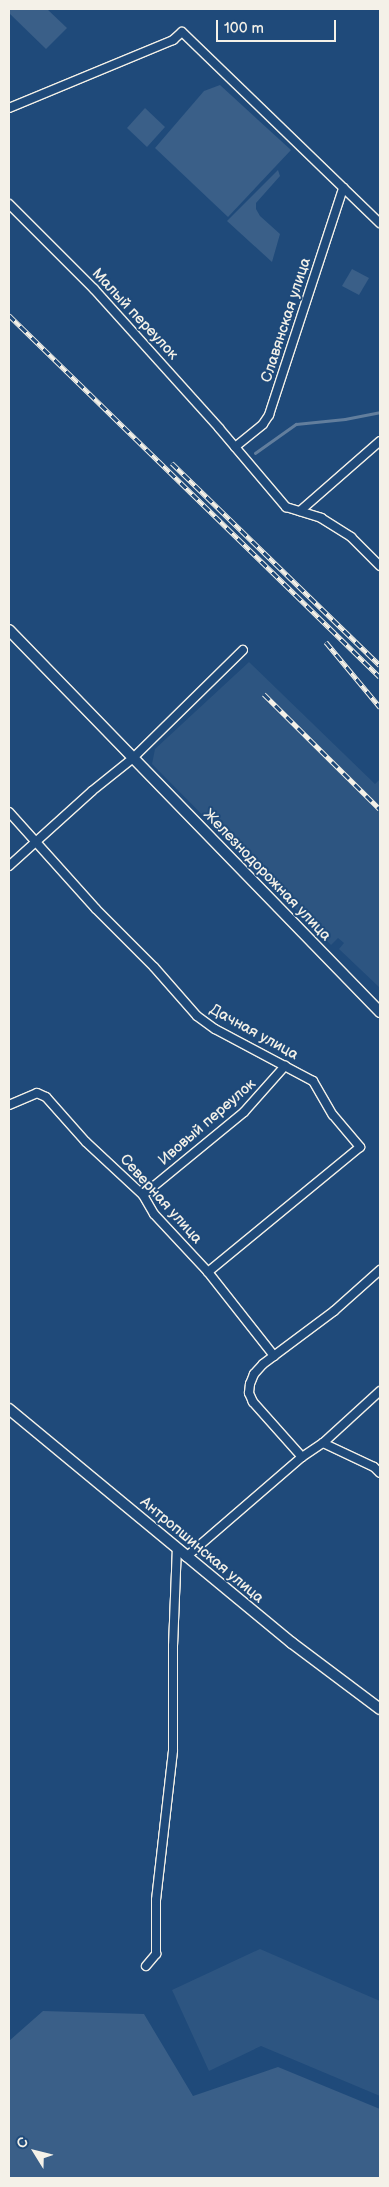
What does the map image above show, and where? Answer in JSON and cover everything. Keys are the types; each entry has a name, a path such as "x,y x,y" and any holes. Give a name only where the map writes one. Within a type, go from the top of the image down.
{"street":[{"path":"9,108 173,40 182,32 380,223"},
{"name":"Славянская улица","path":"235,447 263,424 269,415 343,188"},
{"name":"Малый переулок","path":"9,204 94,289 286,507 321,518 351,537 380,566"},
{"path":"300,511 380,441"},
{"name":"Железнодорожная улица","path":"9,630 380,1012"},
{"path":"9,866 92,791 133,758 243,650"},
{"path":"9,812 37,842"},
{"name":"Дачная улица","path":"37,842 130,944 154,966 197,1016 215,1029 313,1081 333,1115 354,1136 360,1147 208,1272"},
{"name":"Ивовый переулок","path":"143,1195 244,1112 286,1066"},
{"name":"Северная улица","path":"9,1105 37,1093 46,1098 86,1142 143,1195 154,1214 208,1272 274,1356"},
{"path":"302,1457 253,1402 249,1393 254,1374 274,1356 334,1311 380,1270"},
{"path":"186,1557 302,1457 323,1443 380,1391"},
{"name":"Антропшинская улица","path":"9,1409 292,1643 380,1709"},
{"path":"323,1443 374,1467 380,1473"},
{"path":"146,1966 156,1954 156,1900 173,1750 173,1646 177,1548"}],"shaded area":[{"path":"9,9 47,9 67,28 46,49 9,13"},
{"path":"220,85 291,150 228,217 155,148 204,91"},
{"path":"145,108 165,127 147,147 127,128"},
{"path":"278,170 280,176 256,203 256,209 260,216 280,234 272,262 227,221"},
{"path":"352,269 369,278 359,295 342,286"},
{"path":"249,662 375,784 380,779 380,988 339,949 344,943 338,938 331,945 152,764 155,749"},
{"path":"260,1949 380,2001 380,2096 261,2046 209,2071 172,1990"},
{"path":"43,2011 144,2014 193,2096 278,2067 380,2109 380,2178 9,2178 9,2041"}],"waterway":[{"path":"255,453 296,424 345,419 380,412"}],"railway":[{"path":"9,315 380,677"},
{"path":"172,463 380,665"},
{"path":"326,642 380,707"},
{"path":"264,694 380,809"}]}
